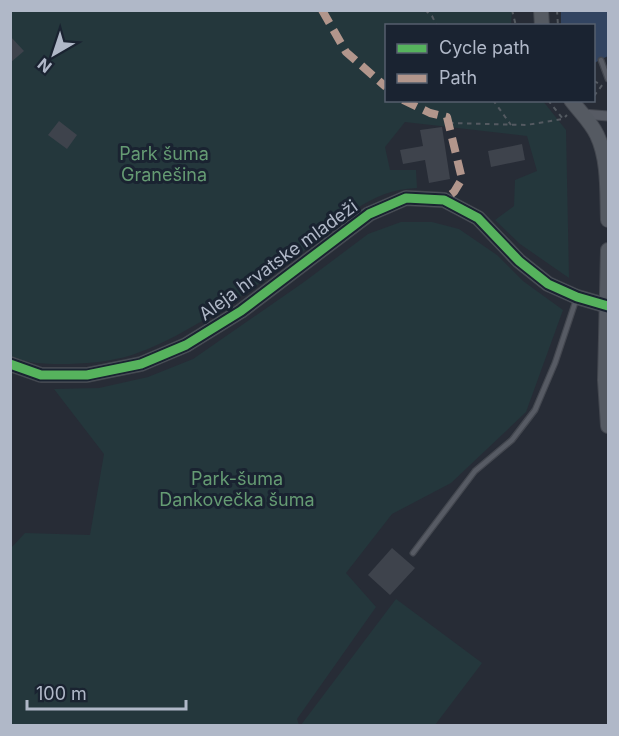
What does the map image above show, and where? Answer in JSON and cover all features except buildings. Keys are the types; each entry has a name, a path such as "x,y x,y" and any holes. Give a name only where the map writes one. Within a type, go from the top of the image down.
{"street":[{"path":"574,102 593,127 602,147 609,220"},
{"path":"583,114 609,116"},
{"name":"Aleja hrvatske mladeži","path":"10,364 41,375 87,375 141,364 186,345 241,311 369,214 406,198 444,200 478,218 519,261 548,284 577,297 608,306"},
{"path":"609,250 605,380 609,426"}],"lane":[{"path":"601,60 608,79"},
{"path":"413,553 475,471 512,440 535,410 555,363 577,297"}],"path":[{"path":"425,10 432,15 436,24"},
{"path":"595,94 608,79"},
{"path":"595,82 601,85"},
{"path":"494,102 511,125"},
{"path":"549,102 562,119"},
{"path":"449,123 526,125 562,119 567,115"}],"green space":[{"name":"Park šuma Granešina","path":"10,11 512,11 511,24 385,24 385,102 544,102 566,130 569,278 520,244 495,220 514,206 515,180 537,171 527,136 405,122 385,147 390,170 416,170 417,188 383,195 356,209 285,265 198,323 153,347 114,359 54,364 29,362 11,357"},
{"name":"Park-šuma Dankovečka šuma","path":"401,222 432,222 459,229 497,255 523,281 563,310 526,412 451,483 392,514 346,573 376,607 297,719 299,725 11,725 11,548 25,533 90,535 104,454 54,389 99,388 148,377 193,359 304,282 368,234"},
{"path":"396,599 482,663 435,725 301,725"}],"water":[{"path":"561,11 608,11 608,56 595,62 595,24 561,24"}],"marked path":[{"path":"322,10 346,52 385,86"},
{"path":"407,102 430,113 447,117 462,179 454,192 444,200"}],"cycle path":[{"path":"10,364 41,375 87,375 141,364 186,345 241,311 369,214 406,198 444,200 478,218 519,261 548,284 577,297 608,306"}]}
